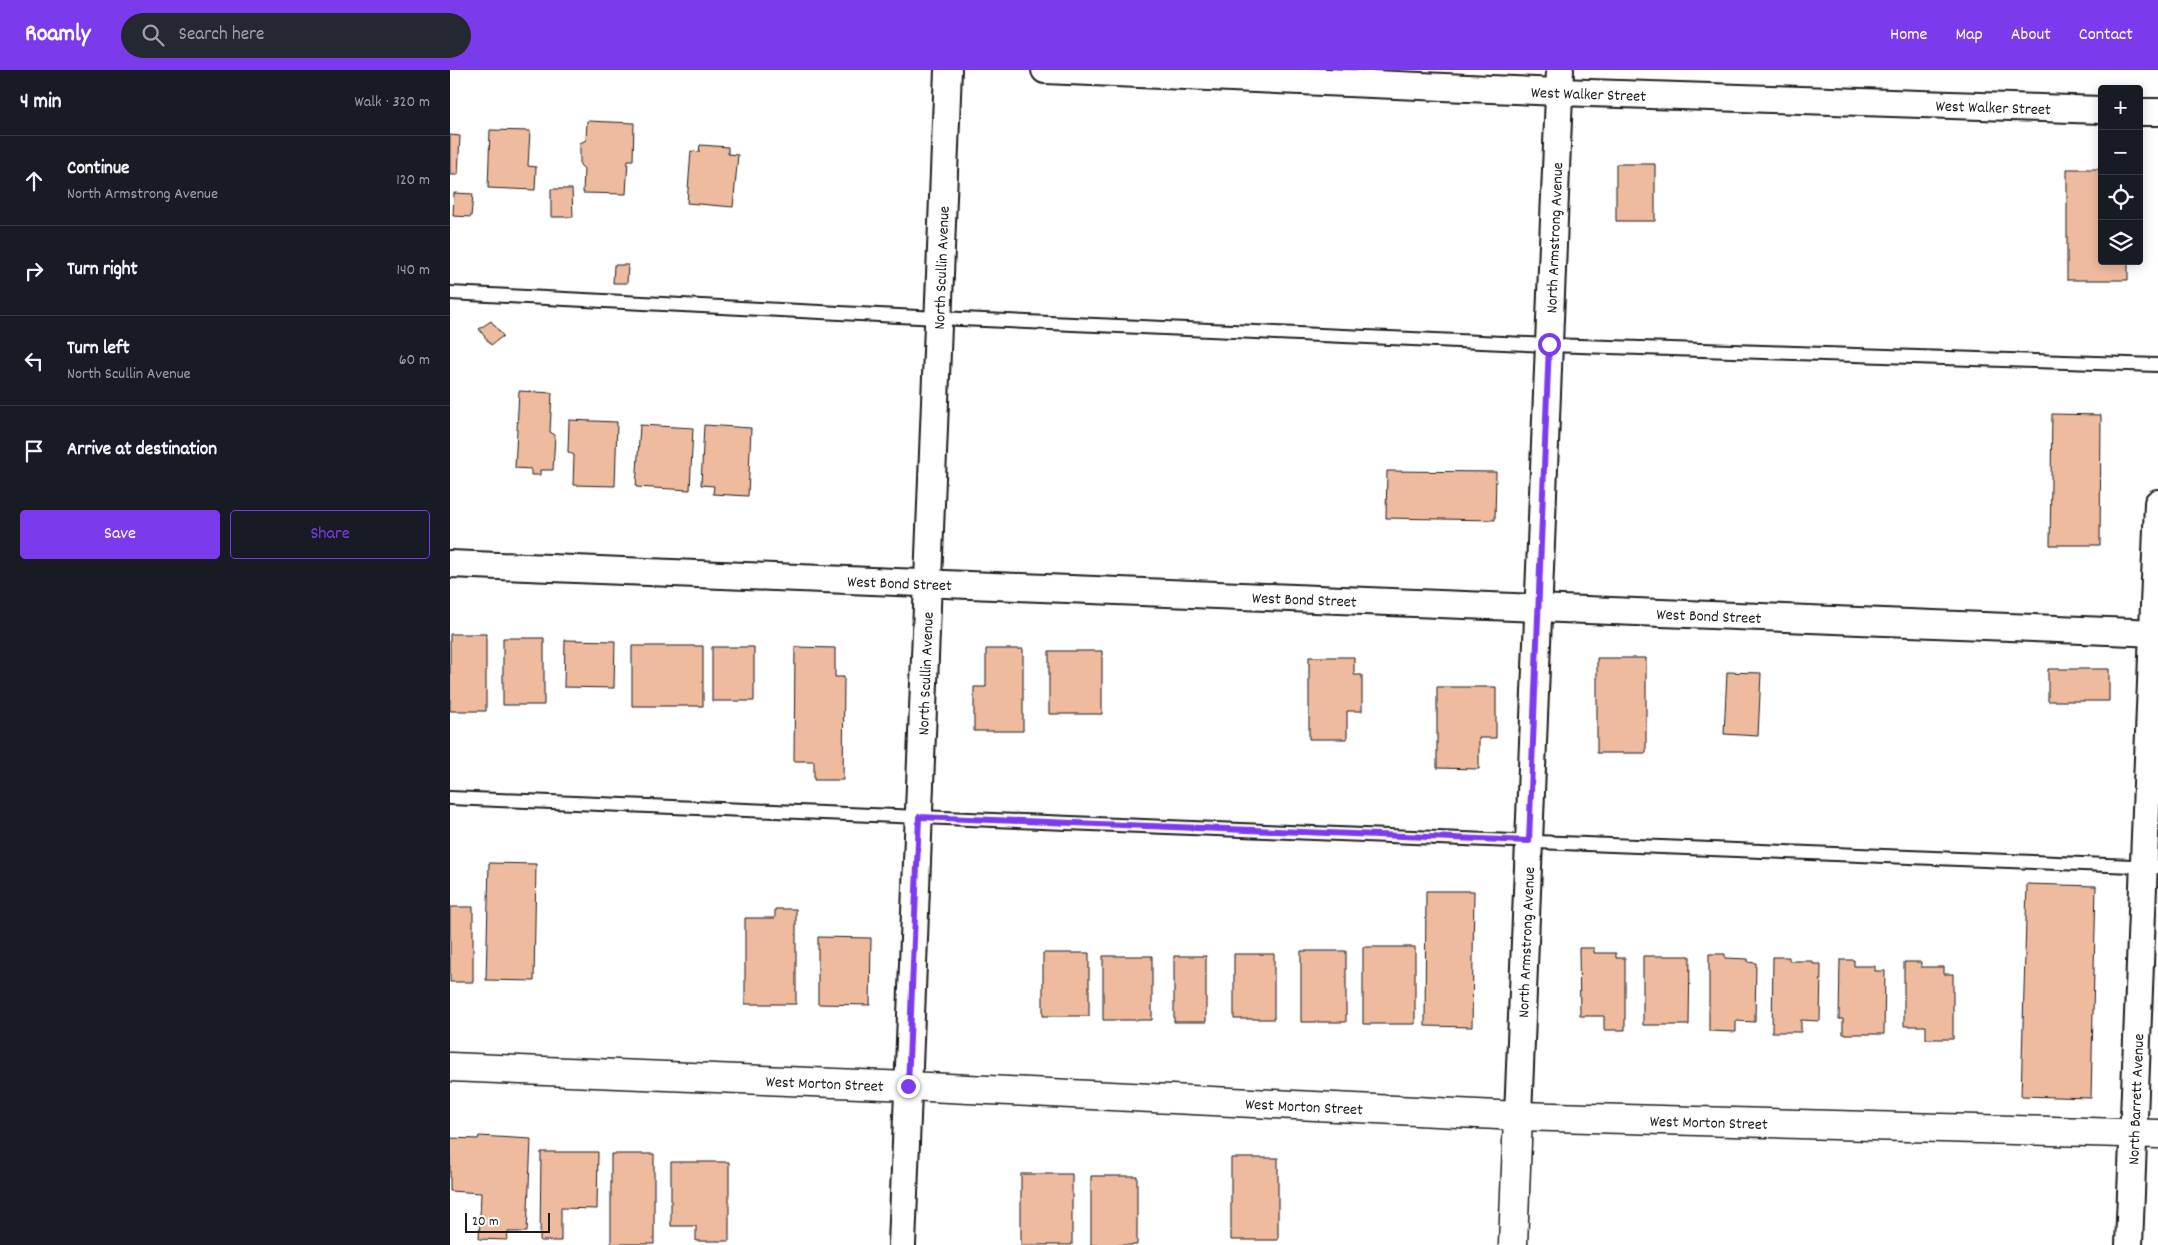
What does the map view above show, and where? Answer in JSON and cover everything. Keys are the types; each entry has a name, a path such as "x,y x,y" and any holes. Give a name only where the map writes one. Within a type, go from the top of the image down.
{"main road":[{"name":"West Morton Street","path":"450,1067 908,1086 1518,1116 2146,1133"},
{"name":"North Armstrong Avenue","path":"1513,1245 1518,1116"}],"street":[{"name":"North Scullin Avenue","path":"902,1245 948,70"},
{"name":"West Walker Street","path":"1045,70 1560,81 2098,110"},
{"name":"North Armstrong Avenue","path":"1518,1116 1560,81"},
{"path":"2143,112 2158,112"},
{"name":"North Barrett Avenue","path":"2129,1245 2146,1133 2158,503"},
{"name":"West Bond Street","path":"450,564 2156,633"}],"lane":[{"path":"450,293 938,318 1549,344 2158,365"},
{"path":"450,798 2151,866"}],"building":[{"path":"587,121 634,123 633,160 628,160 626,194 583,193 584,169 580,165 580,143 586,140"},
{"path":"490,130 530,131 528,166 536,167 535,190 488,188"},
{"path":"450,135 460,136 458,175 450,175"},
{"path":"700,145 728,147 728,154 738,155 733,207 687,203 691,151 699,152"},
{"path":"1616,164 1655,164 1655,221 1616,221"},
{"path":"2067,169 2098,169 2098,265 2128,265 2128,280 2067,280"},
{"path":"551,189 572,189 573,217 551,217"},
{"path":"454,193 473,194 471,217 453,216"},
{"path":"614,265 628,265 627,283 613,283"},
{"path":"491,321 503,336 491,345 479,329"},
{"path":"519,391 552,393 550,432 555,435 553,470 540,470 540,475 531,475 531,469 515,468"},
{"path":"2052,414 2101,415 2100,545 2050,545"},
{"path":"569,420 617,422 615,486 573,485 574,455 568,452"},
{"path":"640,425 693,428 690,490 636,487"},
{"path":"704,425 751,428 748,496 713,494 714,486 701,485"},
{"path":"1387,471 1496,472 1495,520 1386,518"},
{"path":"450,634 486,634 486,711 450,711"},
{"path":"503,638 544,638 544,705 503,705"},
{"path":"565,640 615,641 614,688 564,687"},
{"path":"632,646 703,646 703,706 632,706"},
{"path":"712,647 754,647 754,701 712,701"},
{"path":"795,647 835,648 835,677 844,677 843,780 814,780 814,761 794,761"},
{"path":"986,649 1023,649 1023,731 974,731 974,687 986,687"},
{"path":"1049,651 1102,651 1102,714 1049,714"},
{"path":"1309,657 1354,657 1354,675 1362,675 1362,711 1347,711 1347,739 1309,739"},
{"path":"1597,658 1646,658 1646,753 1597,753"},
{"path":"2048,669 2109,669 2109,701 2048,701"},
{"path":"1727,672 1761,673 1758,736 1724,734"},
{"path":"1437,687 1496,687 1496,738 1479,738 1479,769 1437,768"},
{"path":"489,863 536,864 534,981 486,980"},
{"path":"2027,884 2096,886 2091,1098 2021,1096"},
{"path":"1426,891 1474,891 1472,1027 1425,1026"},
{"path":"450,907 473,907 473,982 450,982"},
{"path":"775,909 796,909 796,1004 745,1004 745,918 775,918"},
{"path":"818,937 871,938 870,1005 818,1004"},
{"path":"1363,947 1415,947 1415,1024 1363,1024"},
{"path":"1579,948 1594,948 1594,953 1616,953 1616,958 1625,958 1625,1030 1604,1030 1604,1016 1580,1016"},
{"path":"1301,951 1346,951 1346,1022 1301,1022"},
{"path":"1043,953 1089,953 1089,1016 1043,1016"},
{"path":"1234,954 1274,954 1274,1019 1234,1019"},
{"path":"1709,954 1725,954 1725,958 1748,959 1748,962 1756,963 1755,1022 1736,1021 1736,1032 1709,1031"},
{"path":"1103,956 1152,956 1152,1020 1103,1020"},
{"path":"1174,956 1206,956 1206,1022 1174,1022"},
{"path":"1643,956 1690,956 1689,1025 1643,1025"},
{"path":"1773,957 1789,957 1789,961 1813,961 1813,964 1821,964 1820,1021 1801,1020 1801,1032 1772,1032"},
{"path":"1840,960 1854,960 1854,966 1875,966 1875,971 1885,971 1884,1034 1843,1034 1843,1019 1839,1019"},
{"path":"1904,962 1921,962 1921,967 1944,967 1944,974 1953,974 1953,1039 1926,1039 1926,1026 1904,1026"},
{"path":"479,1136 531,1139 527,1232 508,1232 507,1240 479,1239 481,1193 450,1191 450,1138 478,1139"},
{"path":"541,1152 598,1152 597,1209 561,1208 561,1241 540,1241"},
{"path":"611,1154 654,1154 654,1244 611,1244"},
{"path":"1231,1158 1278,1158 1278,1240 1231,1240"},
{"path":"671,1162 729,1162 729,1241 696,1241 696,1226 671,1226"},
{"path":"1021,1174 1072,1174 1072,1245 1021,1245"},
{"path":"1091,1176 1137,1176 1137,1245 1091,1245"}],"route":[{"path":"908,1086 919,817 1529,841 1549,344"}]}
